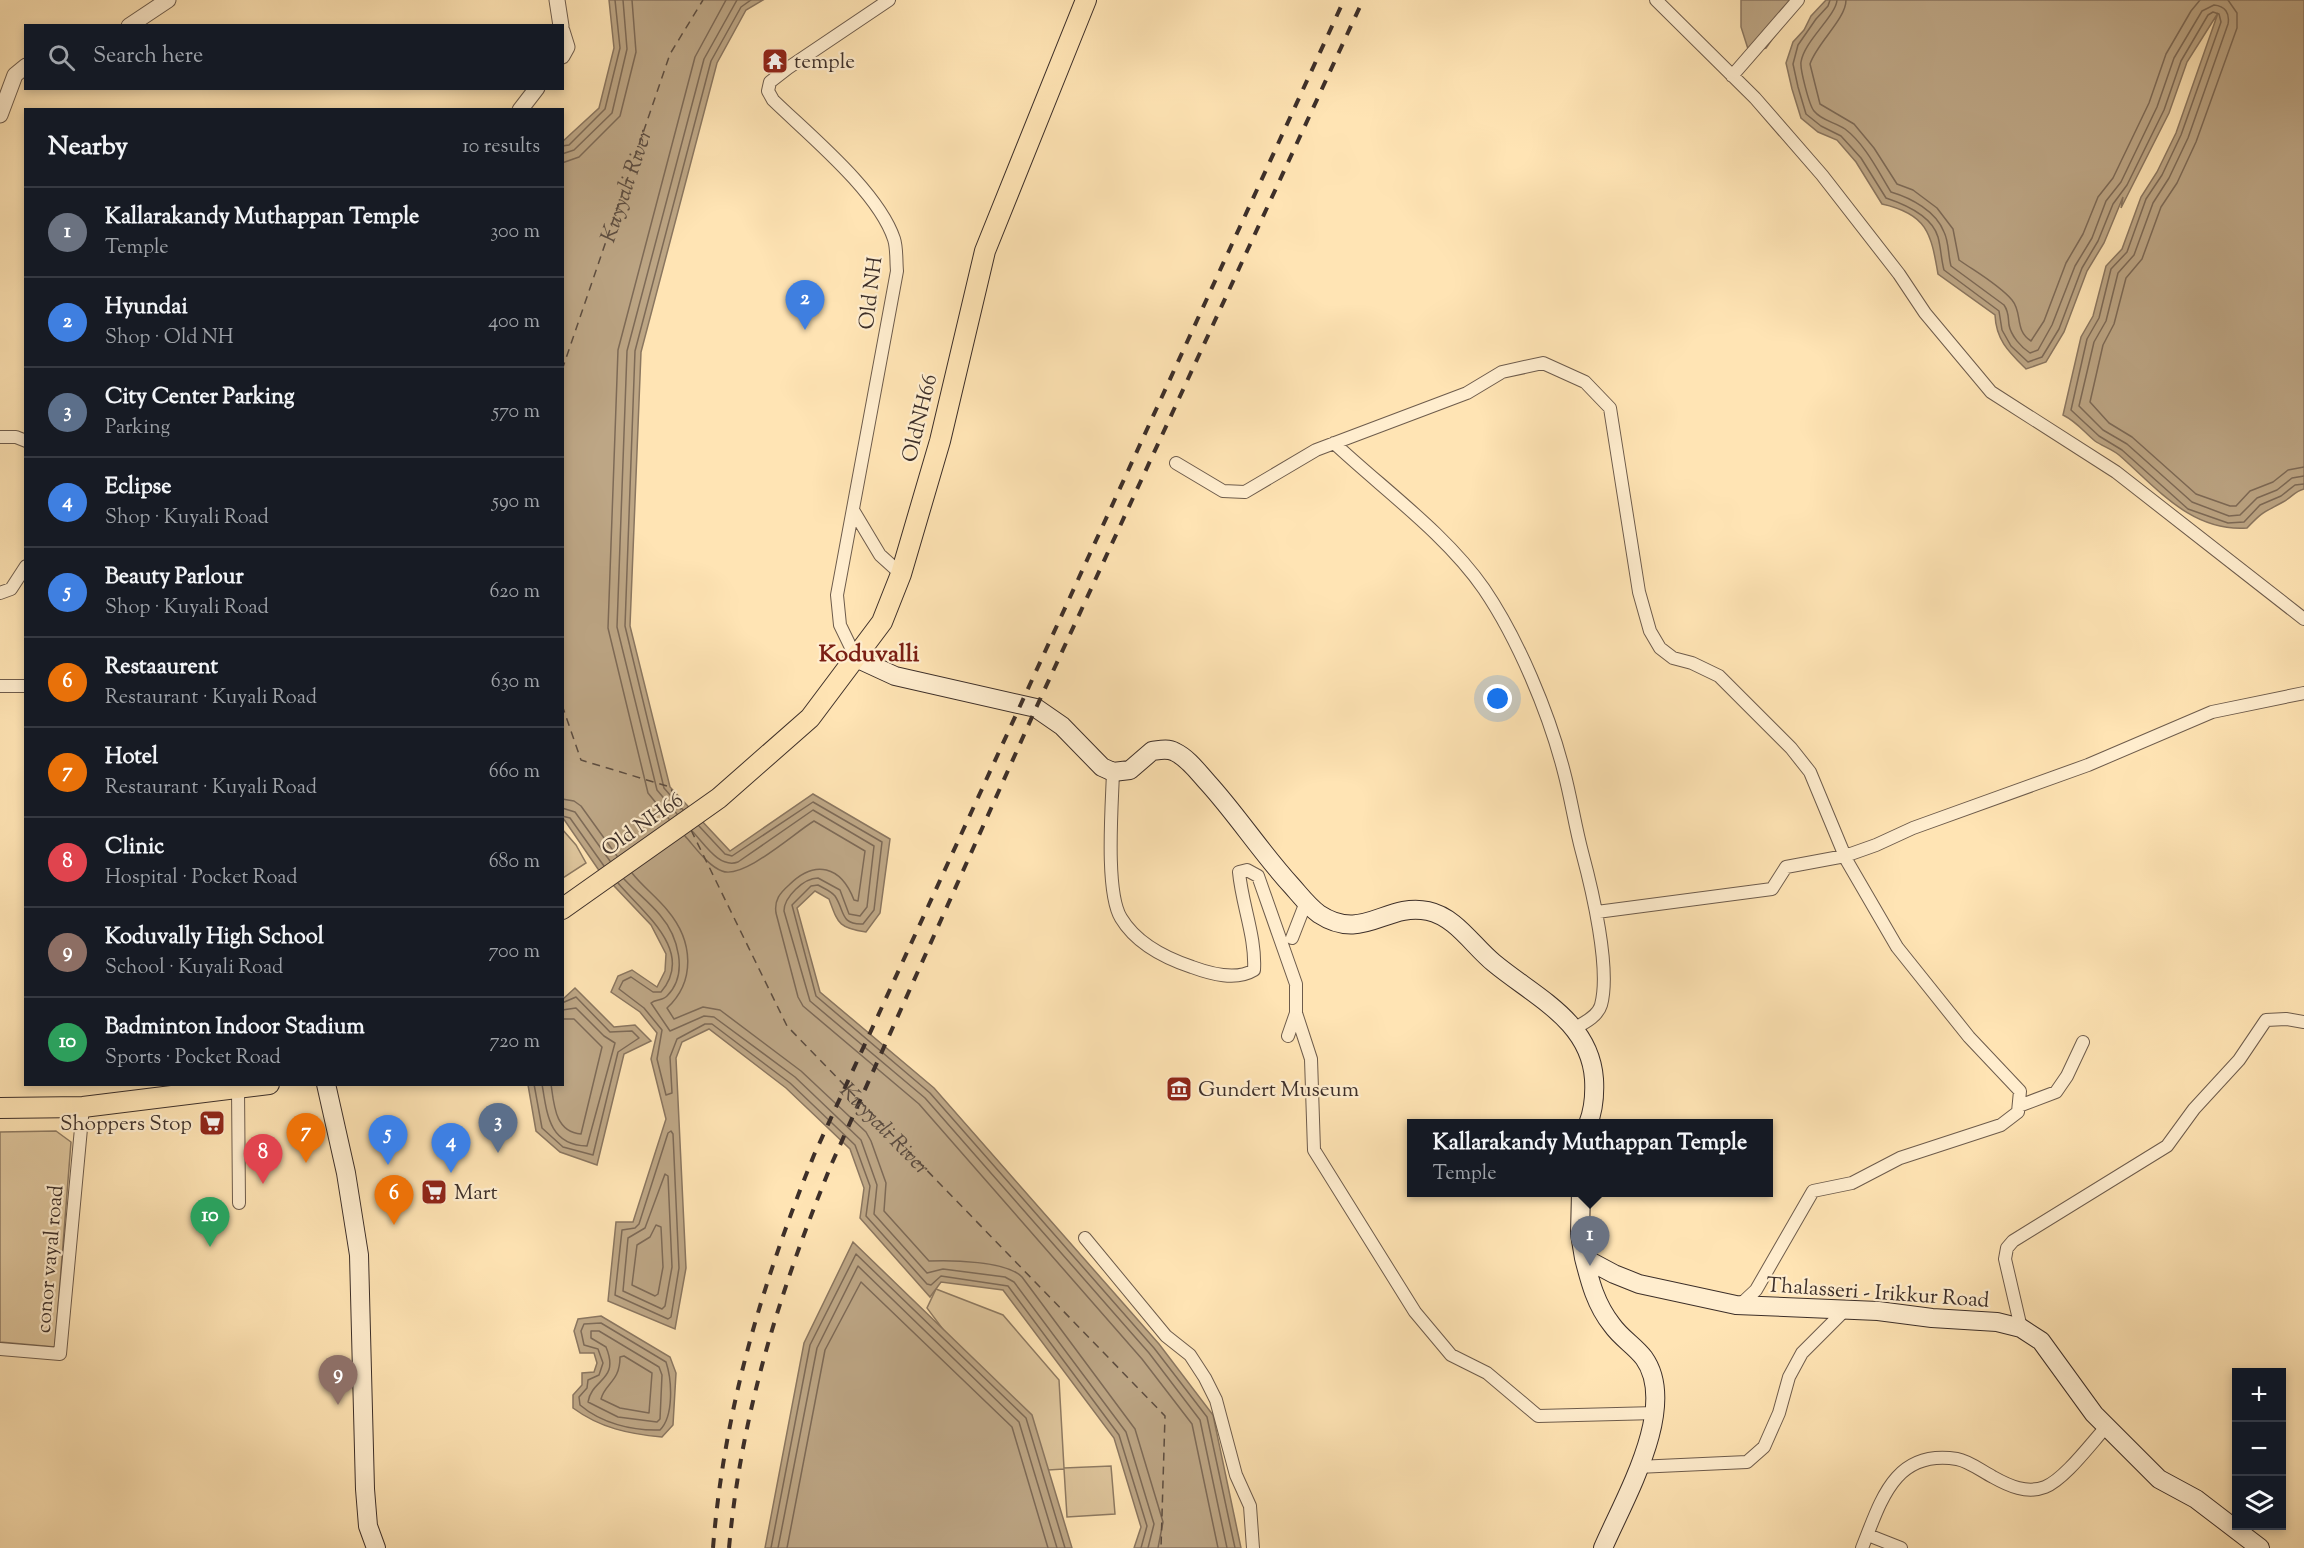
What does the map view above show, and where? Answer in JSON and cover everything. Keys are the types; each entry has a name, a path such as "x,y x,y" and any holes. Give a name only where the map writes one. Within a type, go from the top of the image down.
{"main road":[{"name":"OldNH66","path":"719,798 810,718 882,622 902,574 939,441 985,251 1086,0"},
{"path":"856,658 896,676 1036,708 1062,726 1102,767 1113,772 1130,770 1152,751 1174,751 1188,762 1222,799 1254,842 1306,902 1329,919 1351,925 1368,924 1407,909 1429,911 1450,920 1493,962 1557,1011 1575,1028 1581,1055 1587,1119"},
{"name":"Old NH66","path":"564,908 719,798"},
{"path":"0,1108 83,1107 256,1086"},
{"path":"326,1086 346,1173 359,1255 365,1489 369,1526 376,1548"},
{"path":"1581,1197 1580,1234 1592,1292 1611,1324 1643,1356 1649,1366 1657,1395 1656,1413 1637,1467 1603,1548"},
{"name":"Thalasseri - Irikkur Road","path":"1584,1258 1639,1284 1740,1305 1846,1309 1996,1322 2022,1328 2041,1341 2094,1414 2159,1479 2196,1499 2260,1548"}],"street":[{"path":"132,24 168,0"},
{"path":"557,0 561,24"},
{"name":"Old NH","path":"856,658 840,625 837,596 897,271 894,240 884,216 865,192 773,100 768,91 770,82 788,68 889,0"},
{"path":"1656,0 1755,98 1822,175 1899,274 1925,313 1991,392 2116,472 2304,619"},
{"path":"1732,76 1798,0"},
{"path":"564,37 567,47 564,52"},
{"path":"0,115 15,75 24,68"},
{"path":"522,108 535,90"},
{"path":"1176,463 1223,491 1245,492 1316,450 1467,393 1502,372 1543,363 1585,382 1610,408 1640,592 1650,631 1660,648 1673,658 1692,663 1719,676 1791,748 1810,772 1845,856 1897,947 1969,1037 2020,1091 2018,1112 2001,1125 1900,1158 1852,1183 1813,1191 1756,1290 1740,1305"},
{"path":"0,437 16,437 24,440"},
{"path":"1334,443 1466,564 1485,591 1525,664 1544,708 1564,770 1597,912 1604,987 1600,1007 1588,1021 1575,1028"},
{"path":"853,510 880,555 902,574"},
{"path":"0,594 10,589 24,569"},
{"path":"0,686 24,686"},
{"path":"1597,912 1772,889 1786,867 1845,856 1913,828 2088,765 2212,712 2304,693"},
{"path":"1113,772 1112,867 1120,916 1133,934 1168,959 1203,972 1244,975 1254,970 1255,956 1242,905 1239,873 1247,870 1258,876 1296,984 1296,1013 1311,1059 1314,1150 1415,1312 1451,1355 1487,1373 1538,1416 1656,1413"},
{"path":"1292,938 1306,902"},
{"path":"1288,1036 1296,1013"},
{"path":"2022,1328 2005,1259 2007,1248 2013,1242 2167,1146 2194,1109 2240,1060 2266,1020 2286,1019 2304,1022"},
{"path":"2019,1106 2056,1092 2067,1076 2083,1042"},
{"path":"238,1089 240,1203"},
{"name":"conor vayal road","path":"0,1349 60,1354 83,1107"},
{"path":"1085,1239 1166,1336 1190,1355 1205,1378 1216,1400 1236,1475 1250,1506 1253,1548"},
{"path":"1637,1467 1748,1462 1764,1447 1779,1413 1789,1377 1802,1353 1846,1309"},
{"path":"1862,1548 1880,1502 1905,1467 1923,1460 1959,1459 2006,1484 2026,1490 2046,1487 2062,1474 2107,1426"},
{"path":"1868,1535 1901,1548"}],"shaded area":[{"path":"564,831 576,845 586,863 564,877"},
{"path":"56,1131 71,1142 55,1347 0,1342 0,1132"},
{"path":"936,1289 1003,1315 1059,1380 1064,1468 1111,1466 1115,1514 1067,1517 1064,1469 1048,1470 927,1308"}],"water":[{"name":"Kuyyali River","path":"609,0 763,0 746,10 717,63 641,352 630,626 670,787 730,851 813,794 890,839 880,913 866,932 850,929 840,923 829,899 815,891 797,908 820,992 934,1088 1159,1344 1213,1415 1241,1548 1134,1548 1141,1527 1114,1438 1003,1290 941,1282 930,1297 860,1218 864,1188 850,1149 786,1088 709,1029 682,1042 676,1058 686,1268 675,1329 608,1301 616,1222 633,1222 666,1119 651,1059 657,1033 640,1012 611,992 618,976 632,970 657,987 665,971 666,954 651,925 598,869 564,819 564,140 599,108 614,48"},
{"path":"1741,0 1800,0 1766,48 1749,52 1741,27"},
{"path":"1826,0 2304,0 2304,489 2264,513 2247,528 2209,523 2192,515 2161,494 2119,455 2095,441 2063,415 2081,337 2093,316 2106,266 2122,249 2141,197 2157,172 2176,133 2218,13 2187,62 2169,113 2121,208 2123,197 2104,243 2087,271 2064,332 2046,362 2026,369 2001,339 1995,315 1938,274 1929,236 1918,220 1909,213 1882,204 1856,162 1837,140 1818,132 1801,118 1786,63 1793,42 1804,30 1811,16"},
{"path":"575,988 614,1027 635,1025 651,1041 624,1054 597,1165 560,1152 536,1131 528,1086 564,1086 564,998"},
{"path":"853,1242 1032,1415 1072,1548 765,1548 804,1343"},
{"path":"601,1316 670,1357 676,1373 673,1425 662,1437 615,1429 594,1421 573,1408 573,1395 582,1385 582,1373 594,1372 597,1363 594,1353 580,1353 574,1331 578,1319"}],"ferry route":[{"path":"564,364 670,54 703,0"},
{"path":"564,711 581,760 670,787 682,812"},
{"path":"691,830 787,1026 1165,1416 1161,1548"}],"railway":[{"path":"713,1548 726,1446 748,1348 778,1251 814,1155 1344,0"},
{"path":"729,1548 743,1448 766,1351 796,1256 832,1163 1036,708 1363,0"}],"place":[{"name":"temple","path":"775,61"},
{"name":"Hyundai","path":"805,330"},
{"name":"Gundert Museum","path":"1179,1089"},
{"name":"Shoppers Stop","path":"212,1123"},
{"name":"City Center Parking","path":"498,1153"},
{"name":"Hotel","path":"306,1163"},
{"name":"Beauty Parlour","path":"388,1165"},
{"name":"Eclipse","path":"451,1173"},
{"name":"Clinic","path":"263,1184"},
{"name":"Mart","path":"434,1192"},
{"name":"Restaaurent","path":"394,1225"},
{"name":"Badminton Indoor Stadium","path":"210,1247"},
{"name":"Kallarakandy Muthappan Temple","path":"1590,1266"},
{"name":"Koduvally High School","path":"338,1405"}],"district":[{"name":"Koduvalli","path":"869,653"}]}
